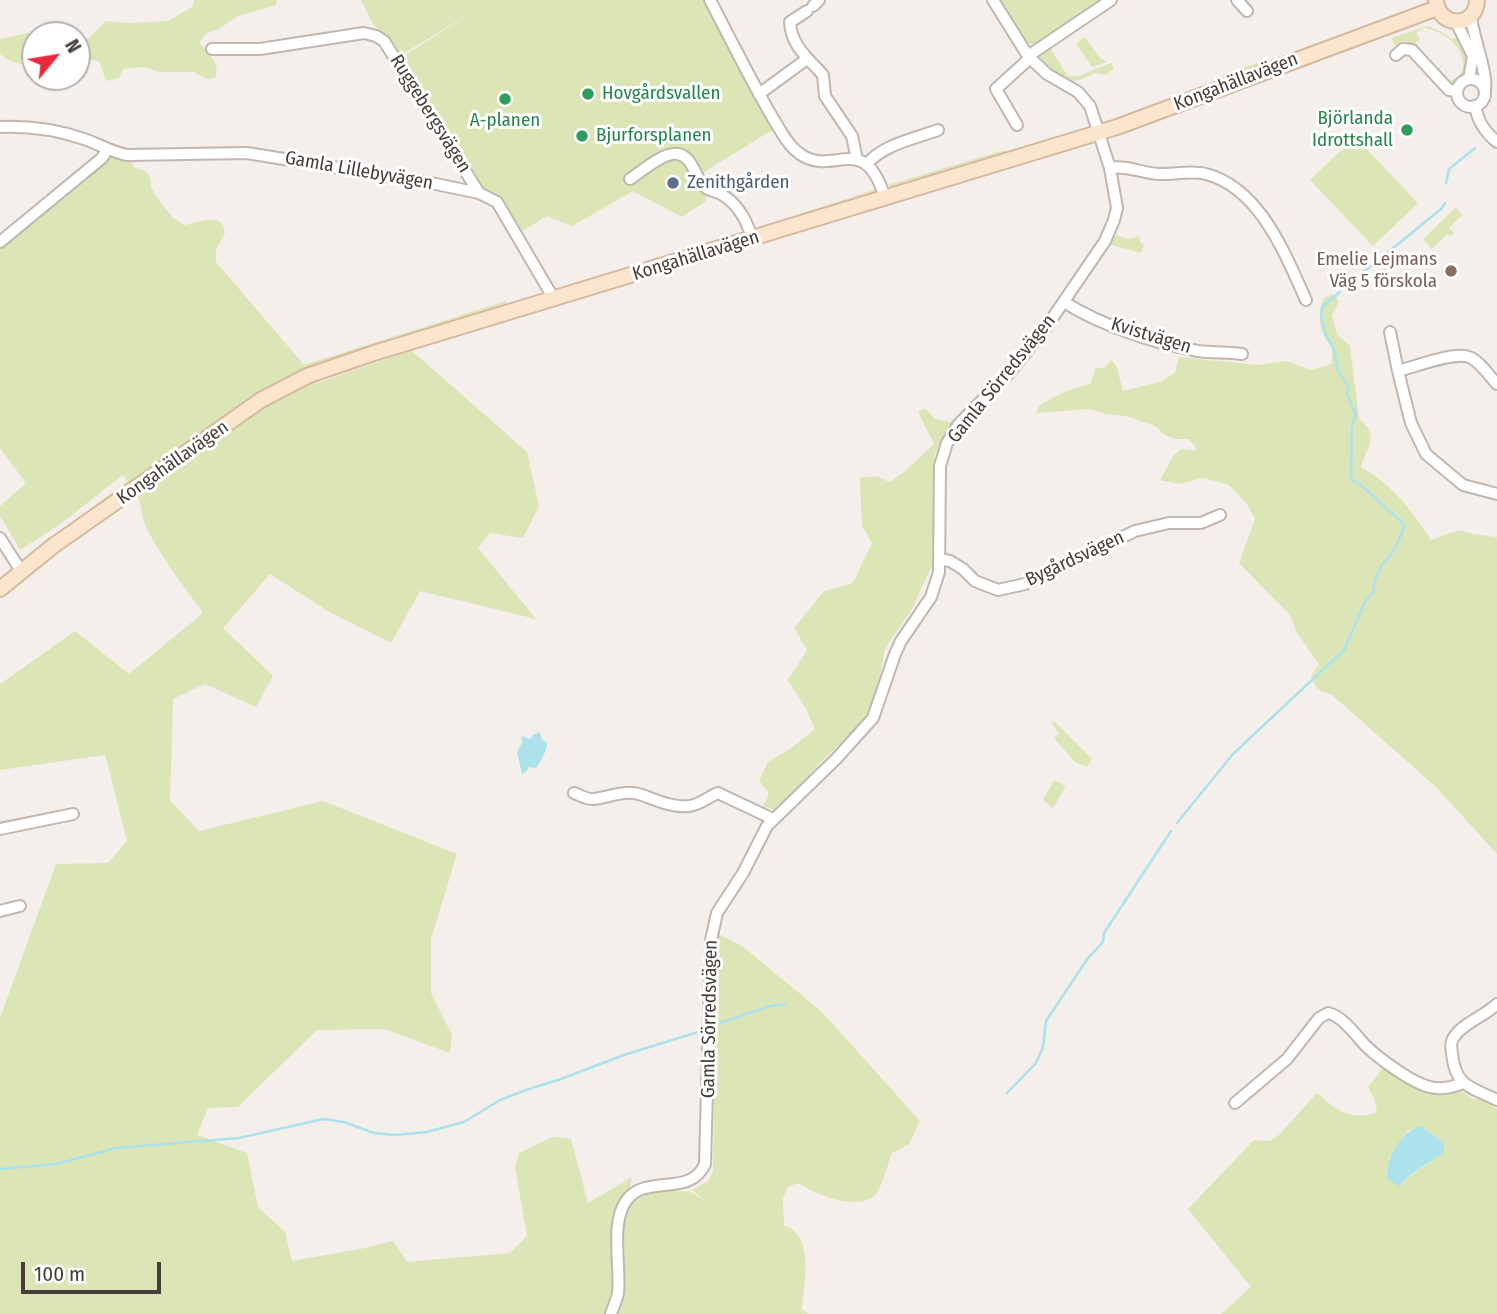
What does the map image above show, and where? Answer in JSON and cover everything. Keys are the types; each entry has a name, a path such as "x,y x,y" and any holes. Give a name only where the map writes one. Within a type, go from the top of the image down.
{"street":[{"path":"710,0 759,94 788,142 800,155 815,160 862,162 888,148 938,130"},
{"name":"Gamla Sörredsvägen","path":"611,1314 618,1294 618,1224 624,1204 639,1190 692,1180 702,1173 705,1164 711,930 717,914 773,819 836,759 873,718 901,640 931,597 936,585 939,559 940,466 947,443 958,425 1030,348 1105,241 1114,220 1116,198 1110,168 1100,132 1085,98 1047,74 1029,57 993,0"},
{"path":"1017,125 996,89 1029,57 1111,0"},
{"path":"1237,0 1247,11"},
{"path":"1469,79 1473,56 1456,22 1471,17 1476,10 1477,0"},
{"name":"Kongahällavägen","path":"0,589 53,546 277,390 331,367 1100,132 1436,4 1444,18 1456,22"},
{"path":"813,6 793,19 790,26 807,59 823,75 825,96 852,136 862,162 877,176 885,198"},
{"path":"1471,17 1474,42 1486,80 1485,90 1484,99 1475,106 1468,107 1461,103 1457,91 1461,82 1469,79 1479,81 1485,90"},
{"name":"Ruggebergsvägen","path":"212,49 260,48 364,33 376,36 384,41 479,193"},
{"path":"1396,55 1403,48 1412,50 1449,90 1457,91"},
{"path":"759,94 807,59"},
{"path":"1475,106 1477,118 1483,128 1497,142"},
{"name":"Gamla Lillebyvägen","path":"0,127 24,127 74,136 107,150 138,155 247,153 479,193 497,202 554,299"},
{"path":"0,242 102,158 107,150"},
{"path":"630,179 664,157 677,154 684,157 707,190 721,194 732,203 747,225 752,238"},
{"path":"1110,168 1119,167 1157,174 1199,173 1209,175 1228,186 1249,201 1266,220 1306,300"},
{"name":"Kvistvägen","path":"1064,302 1084,314 1165,344 1202,351 1242,354"},
{"path":"1390,332 1411,423 1426,454 1463,485 1497,494"},
{"path":"1398,371 1455,356 1468,356 1497,384"},
{"name":"Bygårdsvägen","path":"939,559 950,561 975,581 998,590 1025,584 1135,531 1169,523 1201,523 1220,515"},
{"path":"0,538 22,571"},
{"path":"574,793 592,800 612,793 642,794 646,798 668,804 689,806 699,804 706,797 718,793 773,819"},
{"path":"0,829 72,814"},
{"path":"0,911 20,906"},
{"path":"1497,1004 1452,1040 1452,1061 1463,1083 1497,1100"},
{"path":"1235,1103 1287,1059 1319,1018 1328,1013 1337,1016 1371,1051 1418,1082 1444,1088 1463,1083"}],"green space":[{"path":"195,0 277,0 276,5 238,16 219,29 207,33 199,42 215,63 215,78 206,79 194,72 159,72 144,67 123,69 119,78 106,81 99,61 91,60 91,36 106,21 168,21 192,7"},
{"name":"Hovgårdsvallen","path":"361,0 704,0 772,130 704,172 706,201 682,217 633,191 572,226 547,216 521,232 496,193 481,187 401,58 477,9 400,56 373,24"},
{"path":"996,0 1105,0 1042,42 1027,45"},
{"path":"1428,26 1452,39 1461,38 1464,44 1468,62 1464,74 1454,83 1449,83 1445,77 1451,81 1458,76 1463,60 1457,47 1445,36 1424,28 1416,33 1420,39 1415,44 1437,68 1444,65 1437,71 1409,43 1403,41 1396,46 1391,38"},
{"path":"21,35 21,64 0,54 0,39"},
{"path":"1085,37 1100,58 1107,62 1092,67 1076,44"},
{"path":"1049,47 1068,76 1078,76 1111,63 1114,69 1104,75 1094,73 1078,80 1063,79 1049,71 1037,59"},
{"path":"1287,56 1224,78 1223,75 1228,72"},
{"path":"1355,137 1418,203 1373,246 1310,180"},
{"path":"1001,151 1019,151 893,189 888,185"},
{"path":"110,157 132,162 134,167 147,172 158,199 173,218 184,225 215,220 223,226 225,233 216,250 216,262 304,365 506,301 507,305 307,371 315,384 411,350 527,452 539,506 523,538 490,533 478,548 536,619 420,591 391,643 331,613 270,574 223,628 273,676 256,707 205,684 173,699 170,800 199,831 323,801 457,854 431,939 431,993 452,1035 450,1053 384,1029 317,1030 238,1107 208,1108 197,1135 247,1153 258,1207 285,1232 292,1261 393,1241 407,1262 510,1253 527,1236 515,1167 519,1153 553,1137 571,1139 588,1203 632,1177 629,1192 636,1201 650,1192 689,1191 704,1200 692,1190 708,1181 713,1171 716,933 742,946 822,1012 920,1121 909,1144 892,1153 878,1191 869,1199 849,1202 815,1192 798,1183 788,1187 783,1198 784,1226 794,1231 804,1249 802,1309 808,1314 0,1314 0,1018 56,864 108,863 127,841 105,755 0,770 0,684 75,631 129,674 203,613 154,542 145,524 139,498 132,486 48,542 46,539 127,481 123,475 59,525 20,550 0,516 0,506 26,483 0,448 0,245"},
{"path":"877,189 877,193 759,230 756,228"},
{"path":"1456,207 1462,215 1449,228 1454,233 1451,236 1448,234 1432,249 1423,239"},
{"path":"1113,234 1129,239 1139,236 1144,245 1141,253 1108,244"},
{"path":"1332,294 1339,301 1332,316 1337,334 1350,346 1359,418 1366,425 1371,437 1361,467 1383,482 1400,499 1431,540 1459,530 1497,537 1497,854 1436,787 1332,695 1317,689 1311,676 1319,664 1298,634 1289,614 1239,563 1255,519 1247,504 1229,485 1203,478 1179,484 1160,480 1174,455 1181,449 1196,451 1188,439 1175,439 1155,426 1126,416 1089,409 1037,413 1038,406 1070,390 1090,384 1096,368 1104,368 1111,360 1116,365 1123,391 1160,382 1175,373 1179,357 1257,365 1286,361 1311,370 1332,364 1332,348 1324,336 1320,313 1323,299"},
{"path":"925,408 935,419 955,423 935,453 934,561 912,609 885,648 877,693 866,718 822,761 778,811 763,806 769,793 759,781 768,762 815,729 788,680 807,650 794,628 824,591 853,583 872,543 862,526 860,478 877,476 889,482 934,444 918,412"},
{"path":"1054,721 1092,759 1087,767 1075,762 1054,738 1059,733 1051,723"},
{"path":"1054,780 1066,786 1053,808 1043,800"},
{"path":"1388,1067 1433,1091 1459,1090 1473,1099 1482,1099 1497,1109 1497,1314 1221,1314 1251,1287 1188,1209 1254,1140 1269,1141 1278,1136 1317,1093 1344,1112 1359,1115 1377,1113 1368,1087 1382,1069","holes":["1421,1126 1444,1143 1430,1162 1402,1184 1386,1172 1389,1159 1407,1131"]}],"water":[{"path":"540,732 542,740 547,743 545,753 536,768 529,767 522,774 517,752 522,743 521,739 523,736 530,739"},
{"path":"1421,1126 1444,1143 1444,1152 1410,1175 1399,1186 1387,1179 1389,1163 1396,1147 1407,1133"}],"waterway":[{"path":"1446,183 1449,169 1475,148"},
{"path":"1354,280 1445,203"},
{"path":"1177,823 1233,754 1344,650 1365,602 1374,591 1375,580 1382,565 1395,549 1405,525 1351,479 1352,425 1356,414 1347,395 1349,387 1338,371 1335,352 1321,317 1322,307 1340,292"},
{"path":"1007,1093 1036,1063 1043,1047 1046,1021 1088,958 1103,942 1104,933 1171,831"},
{"path":"717,1024 767,1007 785,1004"},
{"path":"0,1169 56,1164 116,1148 239,1138 323,1119 344,1122 374,1133 394,1135 427,1132 464,1122 500,1100 526,1090 701,1031"}],"place":[{"name":"Hovgårdsvallen","path":"588,94"},
{"name":"A-planen","path":"505,99"},
{"name":"Björlanda Idrottshall","path":"1407,130"},
{"name":"Bjurforsplanen","path":"582,136"},
{"name":"Zenithgården","path":"673,183"},
{"name":"Emelie Lejmans Väg 5 förskola","path":"1451,271"}]}
